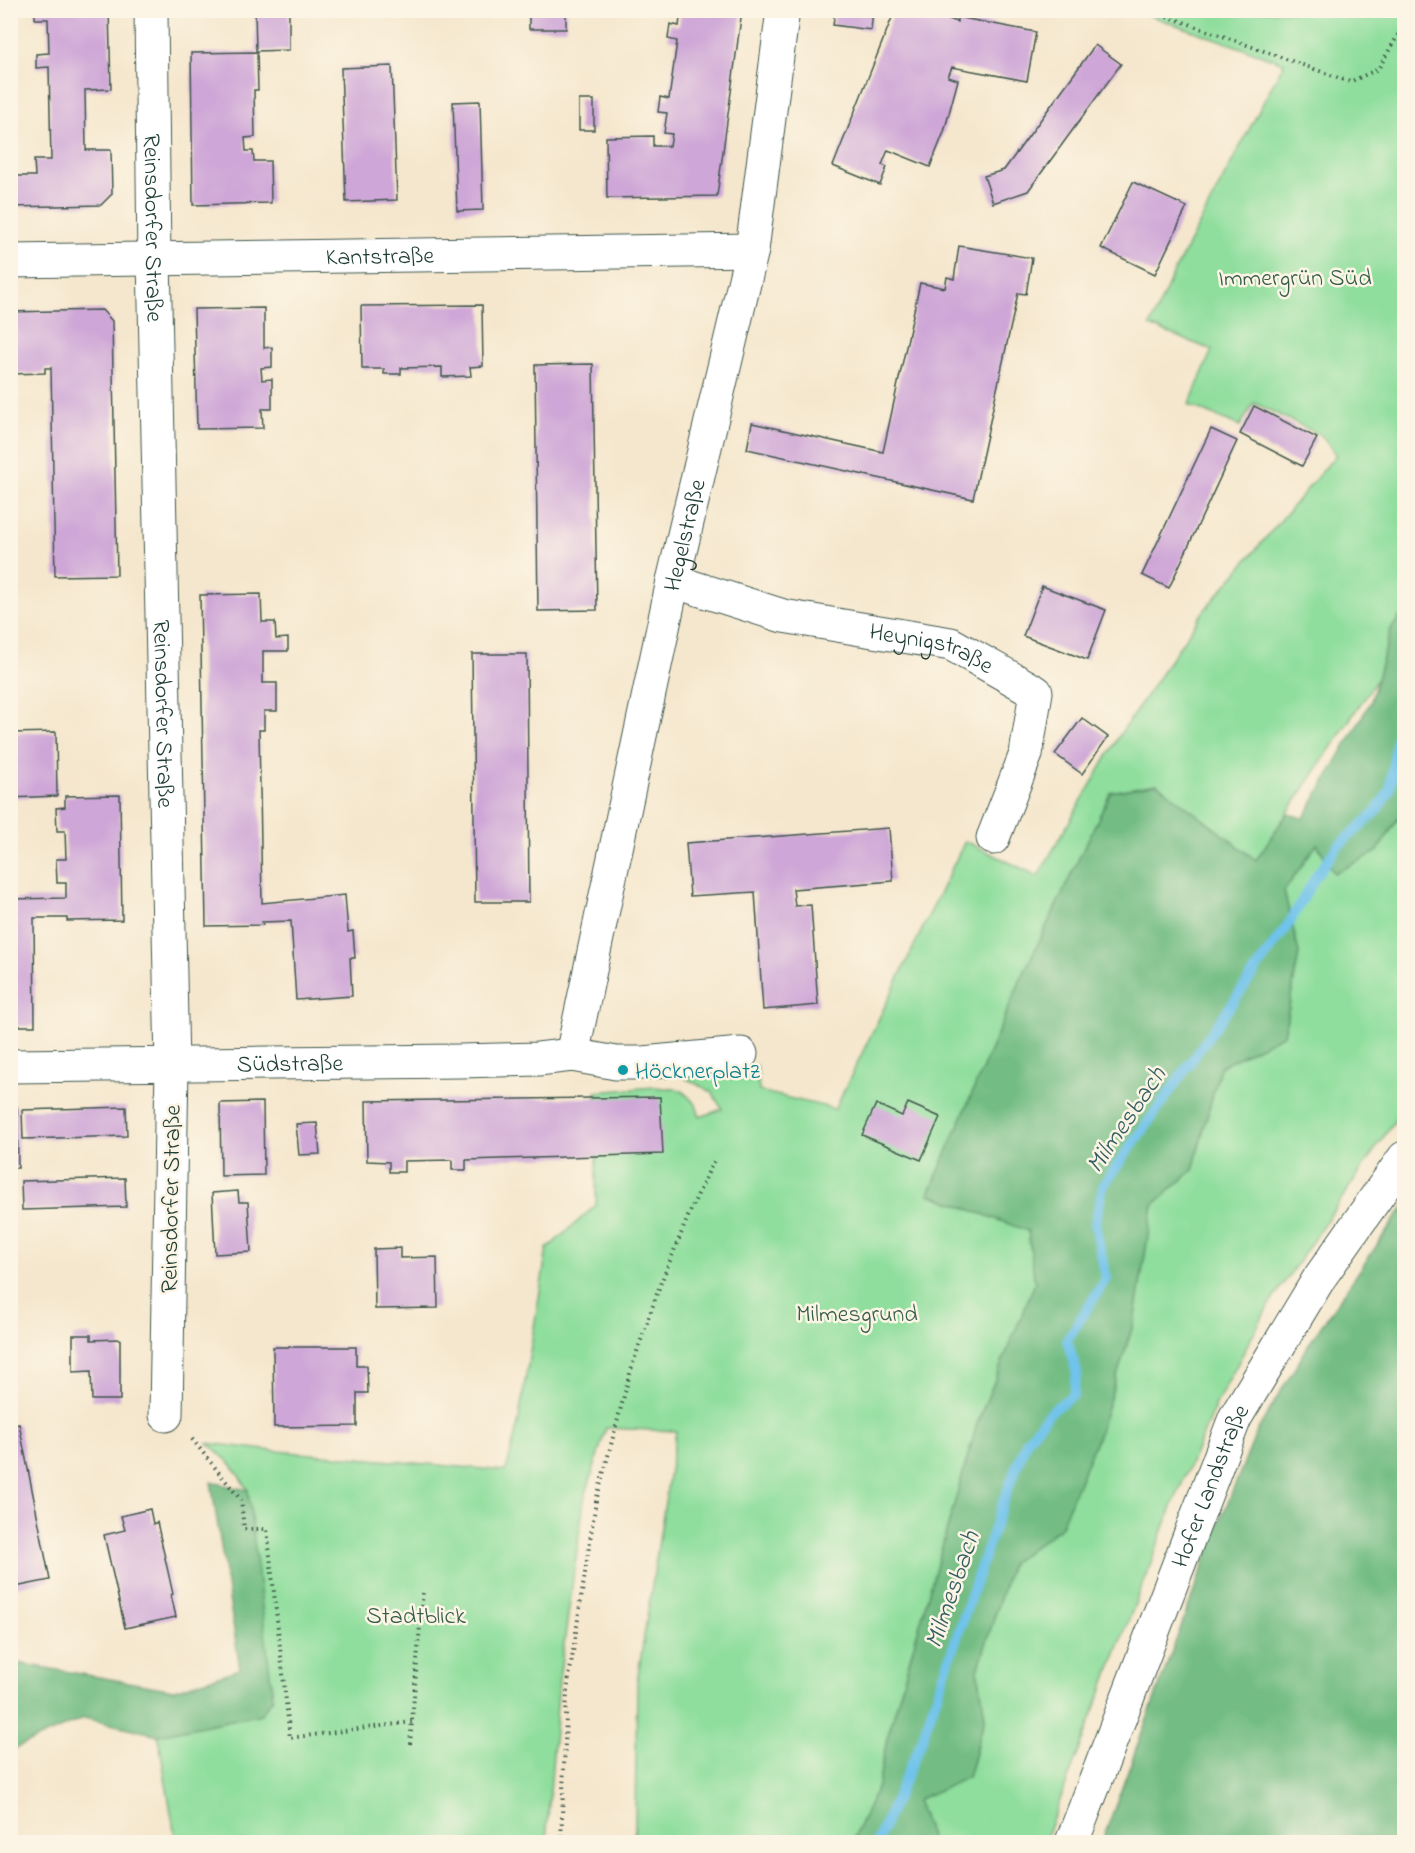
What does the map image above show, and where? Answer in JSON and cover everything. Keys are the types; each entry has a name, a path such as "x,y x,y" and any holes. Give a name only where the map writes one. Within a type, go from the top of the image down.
{"street":[{"name":"Reinsdorfer Straße","path":"151,10 171,1065 166,1415"},
{"name":"Hegelstraße","path":"572,1055 673,581 752,250 783,10"},
{"name":"Kantstraße","path":"10,261 752,250"},
{"name":"Heynigstraße","path":"673,581 783,616 951,644 1036,692 1026,754 993,838"},
{"path":"572,1055 616,1063 643,1063 741,1054"},
{"name":"Südstraße","path":"10,1066 538,1059 572,1055"},
{"name":"Hofer Landstraße","path":"1072,1842 1235,1418 1320,1277 1404,1158"}],"path":[{"path":"1150,10 1350,82 1378,69 1404,25"},
{"path":"561,1842 567,1691 596,1501 643,1335 668,1266 714,1160"},
{"path":"166,1415 196,1443 241,1500 244,1529 267,1529 290,1738 412,1722"},
{"path":"410,1744 423,1590"}],"green space":[{"path":"1137,11 1404,11 1404,611 1391,629 1377,679 1256,860 1157,784 1111,792 1021,979 929,1194 1028,1231 1035,1283 978,1421 887,1739 878,1786 852,1842 633,1842 637,1682 676,1431 606,1428 584,1500 559,1680 546,1842 176,1842 158,1735 260,1714 248,1490 232,1465 208,1443 506,1471 518,1424 547,1249 596,1205 596,1092 655,1087 682,1090 696,1105 700,1117 722,1109 712,1092 672,1071 757,1066 759,1091 835,1109 965,841 1038,876 1119,736 1203,612 1336,455 1321,435 1254,403 1240,426 1189,405 1212,350 1150,326 1175,270 1284,63"},
{"path":"1404,611 1404,809 1377,852 1334,873 1317,844 1284,891 1299,953 1284,1034 1220,1067 1193,1170 1153,1205 1134,1322 1099,1433 1060,1528 1011,1563 978,1670 985,1718 968,1777 917,1800 932,1842 852,1842 878,1786 887,1739 978,1421 1035,1283 1028,1231 929,1194 1021,979 1111,792 1157,784 1256,860 1287,814 1304,818 1371,701 1391,629"},
{"path":"1404,809 1404,1107 1269,1305 1216,1404 1172,1507 1044,1842 932,1842 917,1799 968,1777 985,1718 978,1670 1011,1563 1060,1528 1099,1433 1134,1322 1153,1205 1193,1170 1220,1067 1284,1034 1299,953 1284,891 1317,843 1334,873 1377,852"},
{"path":"1404,1206 1404,1842 1102,1842 1215,1534 1257,1431 1313,1338"},
{"path":"211,1482 248,1490 273,1698 261,1714 158,1735 84,1718 11,1750 11,1662 174,1690 240,1669"}],"building":[{"path":"35,10 109,10 111,89 85,90 86,150 111,150 112,194 101,205 10,207 10,176 35,176 34,160 51,160 49,67 36,68 36,54 49,53 48,19 35,19"},
{"path":"255,10 289,10 289,50 256,51"},
{"path":"529,10 566,10 566,29 529,29"},
{"path":"681,10 742,10 717,196 607,198 606,137 653,136 653,146 670,146 672,134 664,133 667,113 658,112 660,97 669,99 677,41 668,39 670,24 679,26"},
{"path":"835,10 873,10 871,30 833,25"},
{"path":"895,10 943,10 941,16 957,22 957,17 1036,32 1027,81 952,67 948,77 958,80 944,132 930,167 888,150 882,165 887,167 880,185 833,166"},
{"path":"1095,45 1121,64 1028,191 993,203 984,176 1004,170"},
{"path":"257,52 258,90 254,90 255,137 245,138 246,151 253,151 254,161 270,161 271,203 193,205 191,53"},
{"path":"392,66 397,200 346,202 341,68"},
{"path":"579,100 594,100 594,130 579,130"},
{"path":"480,101 483,210 457,211 453,102"},
{"path":"1133,182 1187,207 1155,274 1101,248"},
{"path":"959,246 1032,258 1026,294 1018,293 973,499 747,449 752,423 883,452 920,283 945,288 947,277 954,279"},
{"path":"482,305 483,366 470,367 471,376 442,377 442,367 401,368 401,374 384,374 384,369 362,369 361,306"},
{"path":"264,308 264,348 272,347 272,367 261,368 262,380 272,379 272,409 262,409 263,428 197,429 194,309"},
{"path":"102,310 112,321 117,575 55,576 51,368 45,368 45,373 10,374 10,312"},
{"path":"593,364 597,610 538,611 535,365"},
{"path":"1254,406 1317,438 1302,466 1240,434"},
{"path":"1211,429 1237,441 1169,588 1142,575"},
{"path":"1042,586 1106,610 1087,660 1023,636"},
{"path":"261,594 262,622 275,622 276,639 288,638 288,651 263,651 263,683 277,683 277,711 264,711 264,730 259,730 262,903 345,895 348,932 353,931 355,958 350,958 352,996 296,1000 291,921 262,922 263,925 206,926 200,595"},
{"path":"472,654 527,654 529,902 475,902"},
{"path":"1082,718 1108,737 1082,774 1055,754"},
{"path":"56,732 57,796 10,798 10,733"},
{"path":"120,795 122,920 67,921 67,918 34,918 35,1026 10,1026 10,899 66,898 66,883 57,883 56,859 66,859 65,831 57,831 56,808 65,807 65,796"},
{"path":"889,828 893,881 793,889 795,906 811,905 818,1005 763,1010 755,892 690,896 686,843"},
{"path":"660,1097 663,1154 466,1160 466,1170 452,1170 452,1160 404,1161 404,1172 389,1172 389,1162 367,1161 366,1101"},
{"path":"263,1102 264,1175 221,1176 220,1103"},
{"path":"908,1103 940,1117 921,1160 862,1135 876,1104 902,1116"},
{"path":"10,1106 17,1106 18,1168 10,1168"},
{"path":"126,1107 127,1136 23,1139 22,1110"},
{"path":"317,1123 320,1154 299,1155 296,1124"},
{"path":"125,1178 126,1207 22,1210 21,1181"},
{"path":"238,1191 239,1202 248,1202 251,1252 215,1254 212,1193"},
{"path":"400,1248 400,1258 437,1257 438,1308 375,1309 374,1249"},
{"path":"73,1335 91,1335 91,1340 120,1339 120,1400 92,1400 91,1371 73,1372"},
{"path":"273,1347 356,1347 356,1366 367,1366 368,1393 357,1393 357,1426 274,1427"},
{"path":"19,1424 50,1580 10,1588 10,1426"},
{"path":"150,1509 153,1524 157,1522 176,1617 125,1628 104,1535 125,1530 121,1516"}],"waterway":[{"name":"Milmesbach","path":"877,1842 921,1742 1004,1499 1027,1440 1050,1412 1073,1395 1077,1373 1067,1340 1106,1279 1095,1223 1103,1186 1290,922 1316,876 1337,847 1375,813 1390,790 1396,741 1404,717"}],"place":[{"name":"Höcknerplatz","path":"623,1070"}],"park label":[{"name":"Immergrün Süd","path":"1295,277"},
{"name":"Milmesgrund","path":"857,1313"},
{"name":"Stadtblick","path":"416,1615"}]}
